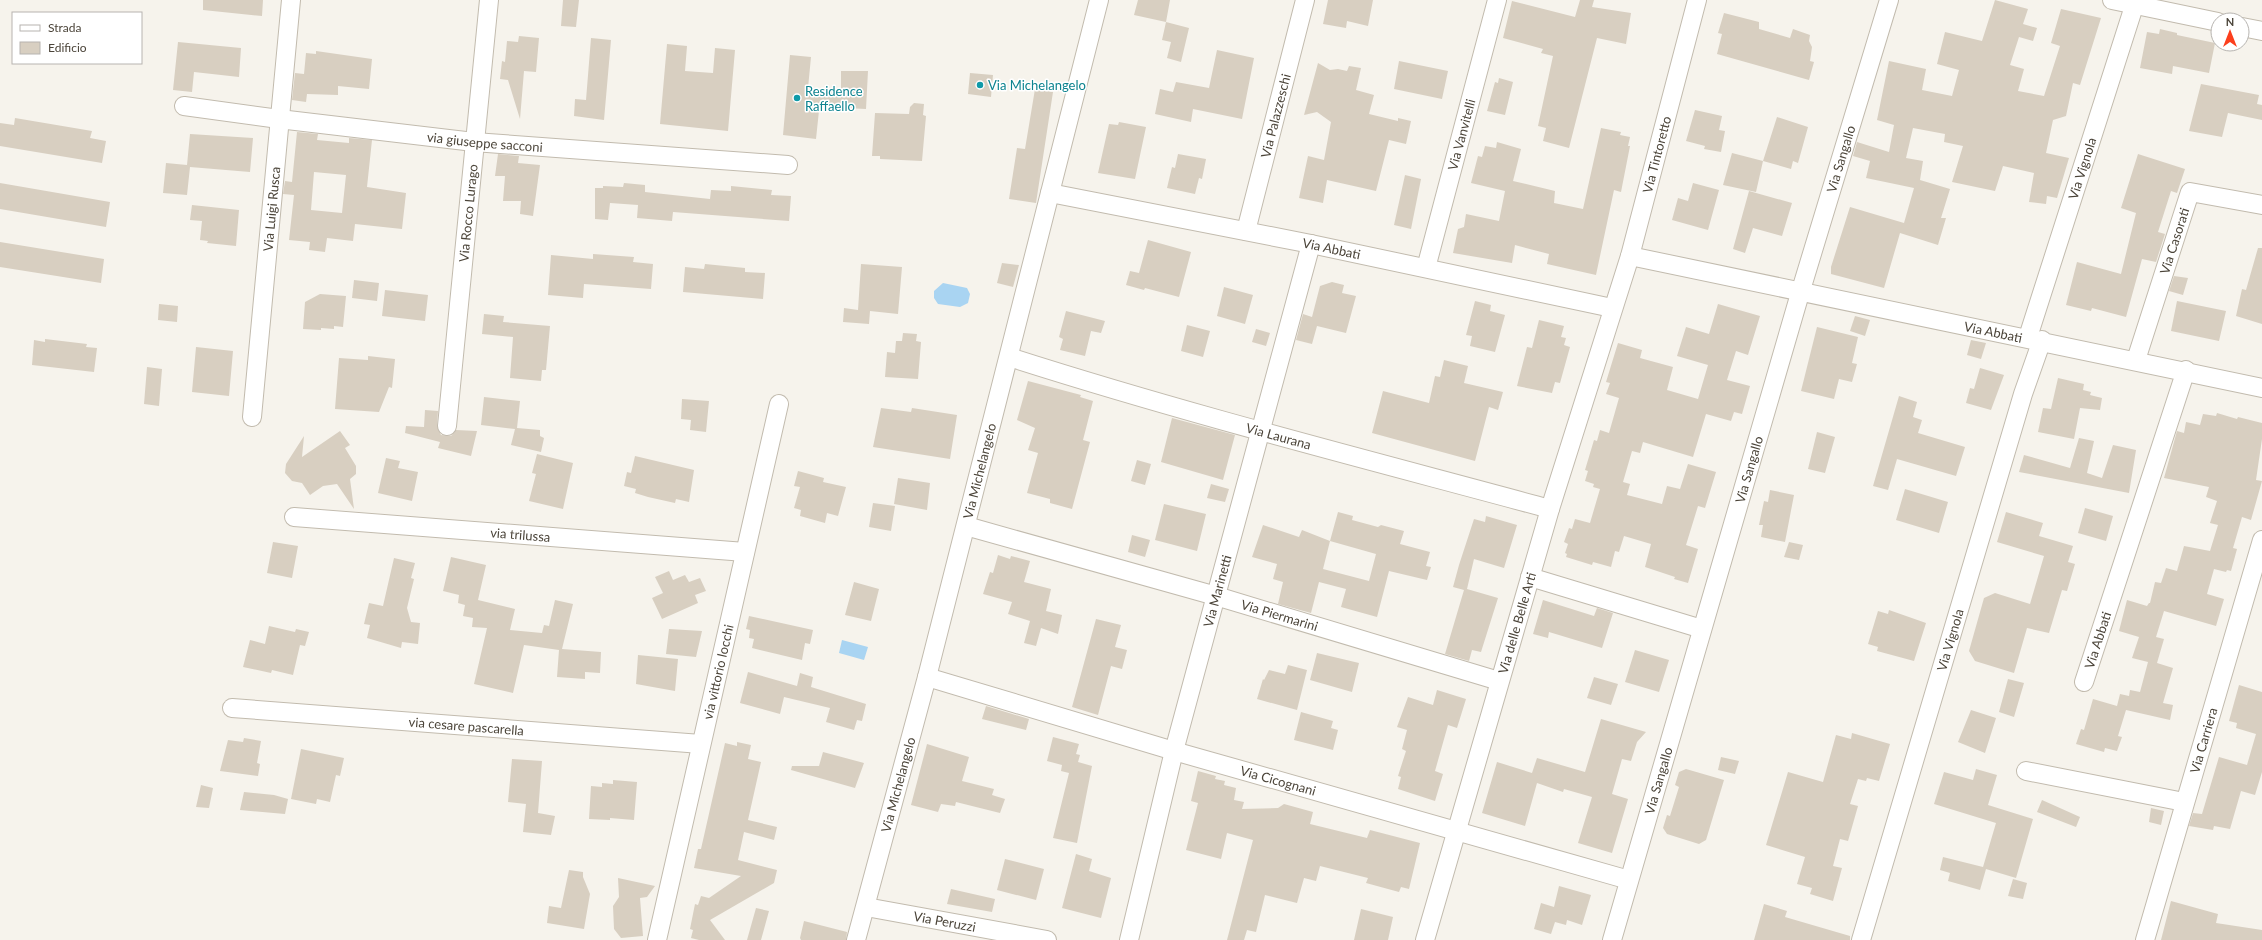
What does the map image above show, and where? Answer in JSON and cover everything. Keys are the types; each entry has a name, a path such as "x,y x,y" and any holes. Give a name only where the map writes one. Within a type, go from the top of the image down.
{"street":[{"name":"Via Luigi Rusca","path":"252,417 291,0"},
{"name":"Via Rocco Lurago","path":"447,426 489,0"},
{"name":"Via Michelangelo","path":"856,940 927,677 1099,0"},
{"name":"Via Palazzeschi","path":"1246,231 1305,0"},
{"name":"Via Vanvitelli","path":"1426,268 1497,0"},
{"name":"Via Tintoretto","path":"1612,308 1630,256 1697,0"},
{"name":"Via Sangallo","path":"1612,940 1801,290 1889,0"},
{"path":"2112,0 2135,2 2210,20"},
{"name":"Via Vignola","path":"1861,940 2023,394 2035,339 2135,2"},
{"path":"2250,29 2262,32"},
{"name":"via giuseppe sacconi","path":"184,106 474,142 788,165"},
{"name":"Via Casorati","path":"2136,360 2190,192 2262,205"},
{"name":"Via Abbati","path":"1050,193 1311,244 1612,308"},
{"name":"Via Marinetti","path":"1129,940 1174,751 1311,244"},
{"name":"Via Abbati","path":"1630,256 2186,370 2262,388"},
{"name":"Via delle Belle Arti","path":"1425,940 1499,681 1612,308"},
{"name":"Via Laurana","path":"1009,357 1081,380 1261,431 1550,509"},
{"name":"Via Abbati","path":"2084,682 2186,370"},
{"name":"via vittorio locchi","path":"657,940 779,404"},
{"name":"via trilussa","path":"294,517 745,552"},
{"name":"Via Piermarini","path":"966,526 1216,596 1499,681"},
{"name":"Via Carriera","path":"2145,940 2184,802 2262,540"},
{"path":"1530,577 1702,629"},
{"name":"Via Cicognani","path":"927,677 1174,751 1629,880"},
{"name":"via cesare pascarella","path":"232,708 701,744"},
{"path":"2026,771 2184,802"},
{"name":"Via Peruzzi","path":"866,907 1047,940"}],"water":[{"path":"943,283 967,288 970,294 968,303 960,307 938,304 934,298 934,291"},
{"path":"842,640 868,647 864,660 839,653"}],"building":[{"path":"203,0 263,0 262,16 203,10"},
{"path":"563,0 579,0 576,27 561,26"},
{"path":"1138,0 1170,0 1166,22 1134,15"},
{"path":"1328,0 1373,0 1368,26 1347,21 1346,28 1323,24"},
{"path":"1580,0 1594,0 1592,7 1631,13 1626,44 1597,38 1569,148 1543,141 1546,128 1538,126 1553,56 1541,53 1543,49 1503,38 1512,1 1575,17"},
{"path":"1995,0 2028,9 2023,24 2037,28 2033,41 2019,37 2010,65 2024,69 2018,91 2044,96 2060,46 2051,43 2061,9 2101,18 2080,85 2073,83 2066,116 2053,120 2046,153 2069,158 2057,198 2047,196 2046,204 2029,202 2034,173 2003,166 1995,191 1952,182 1963,146 1944,142 1945,134 1913,128 1906,158 1923,161 1920,180 1950,189 1941,218 1946,218 1938,245 1900,233 1884,288 1831,274 1831,267 1850,207 1904,223 1914,188 1866,178 1870,161 1853,156 1857,142 1889,152 1894,125 1877,120 1889,61 1926,69 1922,90 1952,96 1959,70 1937,64 1945,32 1982,41"},
{"path":"1724,13 1759,22 1759,29 1790,38 1793,29 1810,35 1809,41 1812,47 1810,61 1814,62 1809,80 1717,54 1722,34 1718,33"},
{"path":"1166,22 1189,28 1181,62 1167,58 1171,42 1162,40"},
{"path":"2160,29 2177,33 2177,35 2210,42 2210,52 2213,52 2209,73 2173,66 2172,74 2140,68 2147,32 2159,34"},
{"path":"519,36 539,38 536,72 524,71 520,119 508,80 500,79 502,61 505,62 507,41 518,42"},
{"path":"591,38 611,40 604,120 574,116 575,99 586,100"},
{"path":"178,42 241,48 239,77 194,72 192,92 173,90"},
{"path":"667,44 687,46 685,71 713,73 715,48 735,50 728,131 660,124"},
{"path":"1217,50 1254,58 1242,119 1193,109 1191,122 1155,114 1160,89 1173,92 1176,82 1209,88"},
{"path":"316,51 372,59 369,89 338,86 338,95 307,94 306,102 292,100 295,73 304,74 306,53 316,54"},
{"path":"790,55 811,57 808,88 841,91 841,71 868,71 866,109 846,108 820,101 816,139 783,135"},
{"path":"1399,61 1448,71 1442,99 1394,89"},
{"path":"1318,63 1330,70 1338,69 1347,71 1349,66 1361,68 1356,90 1374,95 1369,114 1398,121 1398,118 1411,121 1406,144 1389,140 1376,191 1327,180 1323,203 1299,198 1308,156 1324,160 1331,122 1317,112 1304,115"},
{"name":"Via Michelangelo","path":"970,73 993,75 991,97 968,94"},
{"path":"1499,78 1513,82 1505,115 1487,111 1495,82 1498,83"},
{"path":"2201,84 2259,95 2257,104 2262,105 2262,120 2228,113 2222,137 2189,131"},
{"path":"1035,89 1053,92 1036,203 1009,199 1017,148 1025,149"},
{"path":"914,103 924,104 923,115 926,116 922,161 880,159 880,156 872,156 875,113 909,114 910,107"},
{"path":"1695,110 1722,116 1719,130 1725,131 1721,152 1704,149 1705,146 1686,141"},
{"path":"1777,117 1808,127 1798,163 1793,161 1791,169 1763,161"},
{"path":"15,118 92,131 90,138 106,141 102,163 0,146 0,123 14,125"},
{"path":"1119,122 1146,127 1135,179 1098,173 1109,124 1118,125"},
{"path":"1601,128 1621,132 1620,135 1630,137 1628,146 1630,146 1621,192 1614,190 1596,275 1547,264 1549,254 1515,245 1512,263 1453,253 1458,229 1464,227 1466,214 1499,221 1505,191 1471,183 1478,156 1482,157 1485,146 1496,148 1497,142 1521,149 1513,181 1555,191 1554,203 1583,209"},
{"path":"297,132 318,134 317,140 349,143 349,138 372,140 367,187 406,193 402,229 355,224 353,241 327,238 325,252 309,250 310,242 289,240 294,195 283,194 285,181 292,182","holes":["314,172 346,175 342,213 311,210"]},
{"path":"190,134 253,138 250,172 190,167 187,195 163,193 166,163 187,165"},
{"path":"1732,153 1763,161 1756,192 1723,185"},
{"path":"498,154 519,156 518,163 540,165 533,216 520,214 521,201 503,201 505,176 495,176"},
{"path":"1178,154 1206,159 1202,179 1199,178 1195,194 1167,188 1172,167 1175,168"},
{"path":"2138,154 2185,169 2177,193 2171,191 2158,232 2165,234 2156,262 2142,259 2126,317 2092,308 2091,311 2066,305 2077,262 2121,274 2136,213 2121,208"},
{"path":"1405,175 1421,179 1411,229 1394,225"},
{"path":"0,183 110,202 106,227 0,209"},
{"path":"624,183 645,185 645,192 710,199 711,190 731,191 731,186 772,190 771,195 791,196 789,221 673,212 672,221 637,218 638,205 610,203 608,220 595,219 595,188 603,188 603,186 623,187"},
{"path":"1693,183 1719,190 1708,230 1672,220 1678,198 1688,201"},
{"path":"1749,191 1792,203 1782,236 1753,228 1745,253 1733,249"},
{"path":"192,205 239,210 236,246 207,243 208,241 200,240 202,221 190,220"},
{"path":"1148,240 1191,252 1179,297 1145,288 1144,290 1126,285 1130,271 1139,273"},
{"path":"0,242 104,259 101,283 0,267"},
{"path":"2258,248 2262,248 2262,324 2236,316 2242,289 2246,290"},
{"path":"593,254 634,257 633,262 653,264 651,289 584,284 583,298 548,295 551,255 593,259"},
{"path":"1002,263 1019,265 1013,287 997,283"},
{"path":"705,264 745,268 745,272 765,273 763,299 683,292 685,267 704,269"},
{"path":"861,264 902,267 898,314 870,311 869,324 843,322 844,308 858,310"},
{"path":"2174,276 2188,278 2183,295 2169,291"},
{"path":"354,280 379,283 377,301 352,298"},
{"path":"1332,282 1344,285 1342,293 1356,296 1346,333 1317,326 1312,344 1296,340 1303,314 1312,317 1320,286"},
{"path":"1224,287 1253,295 1245,324 1217,316"},
{"path":"385,290 428,295 425,321 382,316"},
{"path":"320,294 346,296 343,327 334,326 334,329 321,328 321,330 303,329 305,302"},
{"path":"1475,301 1491,305 1490,311 1505,315 1495,352 1470,346 1472,336 1466,335"},
{"path":"2177,301 2226,311 2219,341 2171,331"},
{"path":"159,304 178,306 177,322 158,320"},
{"path":"1718,304 1760,316 1748,355 1736,351 1727,380 1750,386 1742,414 1734,412 1731,421 1706,414 1693,457 1643,442 1640,453 1632,451 1623,482 1630,484 1627,495 1662,504 1667,486 1680,489 1688,464 1716,472 1705,508 1698,506 1686,545 1698,549 1688,583 1645,567 1651,544 1624,536 1619,552 1615,551 1611,567 1593,562 1592,565 1566,557 1567,554 1565,553 1568,544 1564,542 1569,528 1572,529 1575,519 1590,523 1600,489 1593,487 1594,484 1585,481 1588,471 1585,470 1594,440 1597,441 1600,430 1609,433 1619,398 1606,394 1610,383 1606,382 1618,343 1642,350 1640,358 1673,367 1667,390 1698,399 1708,365 1677,356 1686,327 1709,334"},
{"path":"1066,311 1105,321 1101,333 1091,331 1085,356 1060,350 1063,339 1059,337"},
{"path":"484,314 504,316 503,322 550,326 546,370 542,370 541,381 510,378 513,337 482,334"},
{"path":"1855,316 1870,320 1865,336 1850,331"},
{"path":"1539,320 1564,326 1561,337 1566,338 1564,345 1570,347 1560,383 1555,382 1552,393 1517,386 1527,347 1532,348"},
{"path":"1187,325 1210,331 1203,357 1181,351"},
{"path":"1817,327 1858,337 1852,363 1857,364 1852,382 1839,379 1834,399 1801,391"},
{"path":"1256,329 1270,333 1266,346 1252,342"},
{"path":"903,333 917,334 916,341 921,342 918,379 885,377 887,352 895,353 896,341 902,341"},
{"path":"45,339 87,344 86,347 97,348 94,372 32,365 34,340 45,342"},
{"path":"1971,340 1986,343 1981,359 1967,355"},
{"path":"196,347 233,351 229,396 192,392"},
{"path":"368,356 395,359 392,388 389,387 379,412 335,409 339,358 368,360"},
{"path":"1444,360 1468,366 1464,383 1503,392 1498,410 1489,407 1475,461 1372,433 1383,391 1429,403 1435,376 1440,377"},
{"path":"147,367 162,369 159,406 144,404"},
{"path":"1980,368 2004,375 1991,410 1966,403 1970,388 1974,389"},
{"path":"2058,378 2084,384 2083,390 2091,392 2090,395 2102,398 2100,410 2080,408 2074,439 2038,432 2043,408 2051,409"},
{"path":"1028,381 1081,395 1080,397 1093,401 1083,440 1090,442 1072,509 1050,503 1050,499 1027,493 1038,453 1028,450 1035,428 1017,420"},
{"path":"1899,396 1917,402 1913,417 1922,420 1918,433 1965,447 1956,476 1897,459 1888,490 1873,486"},
{"path":"484,397 520,401 517,428 540,430 540,436 544,438 541,452 511,445 515,429 481,425"},
{"path":"682,399 709,401 706,432 690,430 691,420 681,419"},
{"path":"881,408 911,412 912,408 957,415 950,459 873,447"},
{"path":"425,410 438,411 437,425 441,435 451,436 456,430 477,431 471,456 438,448 440,442 405,433 406,426 424,427"},
{"path":"2217,413 2237,419 2238,417 2262,423 2262,439 2256,480 2262,481 2251,520 2242,517 2233,548 2237,549 2231,571 2227,570 2226,572 2214,569 2207,594 2224,599 2216,626 2164,611 2156,637 2164,639 2157,663 2173,668 2163,703 2173,705 2170,720 2126,710 2118,736 2122,737 2117,751 2105,748 2104,752 2076,744 2081,729 2084,730 2093,699 2117,706 2120,694 2129,696 2130,690 2140,692 2148,662 2132,658 2139,637 2119,631 2127,600 2147,606 2150,603 2155,582 2161,583 2166,568 2177,571 2184,546 2210,551 2218,525 2210,523 2217,501 2206,497 2209,487 2164,478 2177,431 2184,433 2186,422 2200,425 2203,414 2216,416"},
{"path":"1172,418 1235,435 1223,480 1161,462"},
{"path":"340,431 350,445 345,448 356,466 356,474 350,479 354,509 337,484 323,486 310,495 302,483 292,481 285,473 286,464 304,436 302,457"},
{"path":"1817,432 1835,437 1825,473 1808,469"},
{"path":"2079,438 2094,441 2087,473 2102,478 2113,445 2136,450 2129,493 2019,472 2024,455 2070,468"},
{"path":"537,454 573,463 563,509 529,501 536,474 532,473"},
{"path":"635,456 694,470 689,502 676,499 675,503 648,497 635,493 636,489 624,486 627,472 631,473"},
{"path":"386,458 400,461 398,468 418,472 412,501 378,493"},
{"path":"1137,460 1151,464 1145,485 1131,481"},
{"path":"798,471 824,478 823,482 846,487 838,516 827,513 825,523 800,516 801,510 794,508 800,487 794,486"},
{"path":"898,478 930,483 927,510 894,504"},
{"path":"1211,484 1229,489 1225,502 1207,498"},
{"path":"1905,489 1948,502 1939,533 1896,520"},
{"path":"1770,490 1794,495 1785,542 1761,537 1763,525 1759,525 1764,501 1768,502"},
{"path":"873,503 895,506 891,531 869,527"},
{"path":"1164,504 1206,514 1197,551 1155,540"},
{"path":"2085,508 2113,516 2106,541 2078,533"},
{"path":"1338,512 1353,516 1352,520 1378,527 1381,525 1404,531 1400,544 1430,552 1426,566 1431,567 1427,580 1389,571 1377,617 1341,607 1346,589 1319,582 1311,613 1278,604 1283,582 1273,579 1277,564 1252,557 1263,525 1299,537 1302,530 1330,541","holes":["1330,541 1376,554 1369,581 1323,569"]},
{"path":"2006,512 2043,523 2039,536 2073,546 2068,562 2075,564 2067,591 2062,590 2049,633 2027,628 2014,673 1975,661 1969,651 1984,598 1995,593 2030,604 2044,556 1997,542"},
{"path":"1486,516 1517,525 1504,568 1474,559 1467,589 1498,598 1481,652 1472,650 1469,661 1445,654 1464,590 1453,587 1459,565 1474,519 1485,522"},
{"path":"1132,535 1150,540 1145,557 1128,552"},
{"path":"273,542 298,546 292,578 267,573"},
{"path":"1789,542 1803,545 1799,560 1784,557"},
{"path":"998,555 1010,559 1011,556 1030,561 1024,582 1051,589 1046,611 1062,615 1058,634 1041,628 1036,646 1024,643 1030,621 1008,614 1012,602 983,594 990,572 993,573"},
{"path":"451,557 486,565 478,600 515,609 510,630 542,633 544,625 549,626 555,600 573,604 562,649 601,652 600,673 585,672 585,679 557,677 559,650 524,645 513,693 474,684 487,628 472,627 473,618 463,616 465,605 458,603 459,595 443,591"},
{"path":"394,558 415,563 411,578 414,579 407,608 411,622 420,623 418,644 402,642 401,648 367,638 370,625 364,624 369,603 383,606"},
{"path":"669,571 673,580 685,575 689,582 700,578 706,591 695,595 698,603 662,619 652,598 663,593 655,577"},
{"path":"854,582 879,589 871,621 845,615"},
{"path":"1543,600 1594,616 1597,608 1613,613 1602,648 1549,632 1548,638 1533,634"},
{"path":"1889,610 1926,623 1914,661 1877,651 1878,647 1868,644 1878,611 1888,614"},
{"path":"749,616 813,630 810,644 805,643 802,660 752,648 754,639 749,638 750,630 746,629"},
{"path":"1096,619 1121,625 1115,647 1127,650 1122,669 1111,666 1098,715 1072,707"},
{"path":"269,626 295,632 296,629 309,632 305,646 300,645 293,675 272,670 271,673 243,667 250,640 265,644"},
{"path":"669,629 702,631 696,657 666,654"},
{"path":"1635,650 1669,660 1659,692 1625,682"},
{"path":"1317,653 1359,663 1352,692 1310,680"},
{"path":"638,655 678,659 675,691 636,684"},
{"path":"1288,665 1307,670 1297,710 1257,699 1263,679 1264,680 1269,670 1285,674"},
{"path":"748,672 797,686 800,673 813,677 811,687 866,704 862,721 857,720 854,730 826,722 830,708 784,697 780,714 740,703"},
{"path":"1594,677 1618,684 1611,705 1587,698"},
{"path":"2008,679 2024,683 2014,717 1999,712"},
{"path":"2239,685 2262,692 2262,772 2255,795 2241,791 2230,829 2214,826 2213,830 2189,826 2193,813 2202,814 2219,757 2247,765 2256,734 2236,728 2237,723 2229,721"},
{"path":"1437,690 1466,699 1457,728 1448,725 1435,771 1443,774 1435,801 1398,789 1401,777 1398,776 1406,751 1402,749 1407,730 1397,727 1408,697 1433,705"},
{"path":"986,706 1029,719 1026,730 982,719"},
{"path":"1971,710 1996,718 1985,753 1958,742"},
{"path":"1301,712 1333,721 1331,728 1338,730 1333,750 1294,740"},
{"path":"1601,719 1646,732 1637,742 1631,761 1622,759 1612,794 1628,799 1612,853 1578,843 1592,797 1564,789 1563,792 1537,783 1525,826 1482,813 1497,762 1532,773 1537,758 1585,772"},
{"path":"1852,733 1890,744 1879,781 1867,778 1866,781 1858,779 1850,804 1858,806 1848,841 1840,839 1833,866 1842,868 1833,901 1810,894 1812,888 1797,884 1805,857 1766,845 1788,772 1823,782 1836,735 1851,739"},
{"path":"1053,737 1079,744 1076,754 1080,755 1078,762 1092,766 1077,843 1053,838 1069,773 1061,771 1062,765 1047,761"},
{"path":"244,738 261,741 257,763 260,764 258,776 220,771 228,740 243,742"},
{"path":"737,742 751,745 748,759 761,762 748,820 777,827 774,840 744,832 738,860 777,870 774,883 710,920 725,940 699,940 691,938 693,930 690,929 695,904 698,905 701,896 709,898 741,876 694,868 698,849 701,849 725,743 737,746"},
{"path":"927,744 969,757 962,781 994,789 992,795 1005,799 1000,813 956,802 955,806 941,804 938,812 911,805"},
{"path":"301,749 344,758 340,776 336,775 330,802 317,799 316,804 291,799"},
{"path":"823,752 864,763 855,788 791,770 792,766 819,766"},
{"path":"1721,757 1739,761 1735,774 1718,770"},
{"path":"512,759 542,761 538,813 555,816 551,835 523,832 526,804 508,802"},
{"path":"1686,769 1724,780 1706,840 1699,844 1667,834 1663,828 1667,815 1670,816 1679,787 1675,785 1679,772"},
{"path":"1976,769 1997,775 1988,805 2033,819 2016,878 1986,869 1980,890 1948,881 1950,873 1940,870 1943,857 1983,867 1996,823 1934,804 1944,772 1973,780"},
{"path":"1198,771 1216,776 1215,779 1225,781 1224,785 1236,788 1234,800 1244,802 1242,809 1278,808 1284,804 1313,812 1310,824 1367,838 1370,830 1420,843 1409,889 1401,887 1399,892 1366,883 1368,878 1320,866 1316,881 1304,878 1297,903 1265,895 1256,932 1247,930 1244,940 1227,940 1253,840 1227,833 1221,859 1186,850 1198,803 1191,801"},
{"path":"613,780 637,782 634,820 610,818 610,820 589,819 591,786 602,787 602,783 613,784"},
{"path":"201,785 213,788 209,808 196,807"},
{"path":"244,792 274,795 288,799 285,814 240,810"},
{"path":"2042,800 2080,817 2076,827 2037,812"},
{"path":"2151,808 2164,811 2161,825 2149,822"},
{"path":"1076,854 1092,859 1089,871 1111,878 1101,918 1062,908"},
{"path":"1005,859 1044,869 1036,900 997,890"},
{"path":"569,870 583,872 583,877 590,894 584,929 547,923 549,906 561,908"},
{"path":"618,878 655,886 647,897 640,898 643,936 621,938 614,929 613,906 619,897"},
{"path":"2013,879 2027,883 2023,899 2008,896"},
{"path":"1559,886 1591,895 1582,925 1567,920 1566,925 1555,922 1551,934 1534,929 1541,903 1554,907"},
{"path":"951,889 995,899 992,912 947,904"},
{"path":"2171,901 2218,914 2216,923 2262,930 2262,940 2161,940"},
{"path":"1764,904 1787,911 1785,917 1850,936 1850,940 1754,940"},
{"path":"756,908 769,911 761,940 747,940"},
{"path":"1361,909 1393,917 1388,940 1354,940"},
{"path":"804,921 847,932 846,940 801,940 800,938"}],"place":[{"name":"Via Michelangelo","path":"980,85"},
{"name":"Residence Raffaello","path":"797,98"}]}
